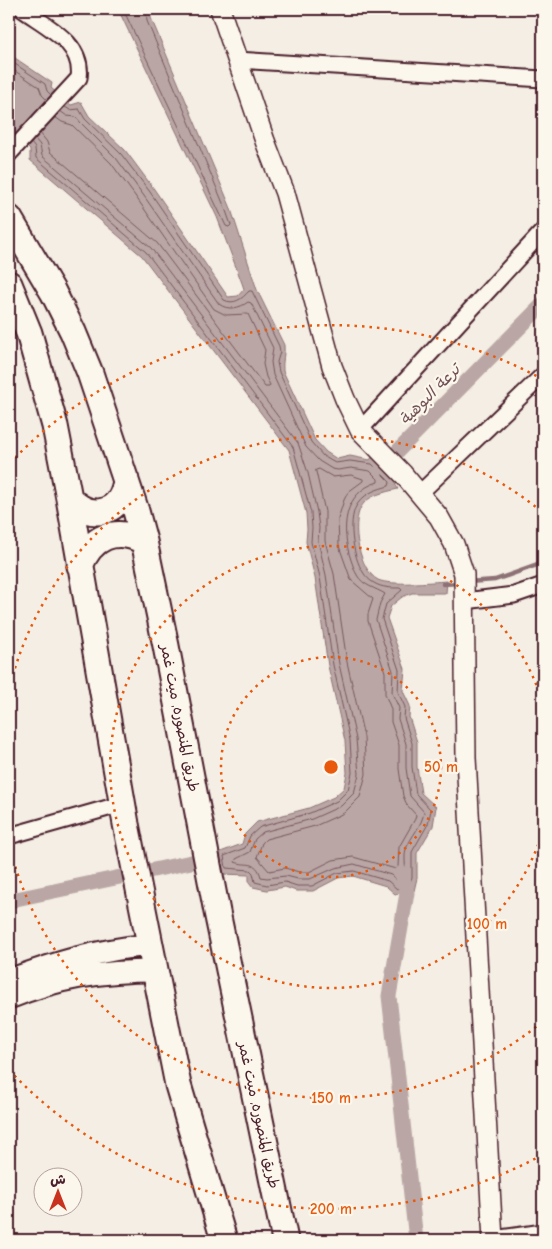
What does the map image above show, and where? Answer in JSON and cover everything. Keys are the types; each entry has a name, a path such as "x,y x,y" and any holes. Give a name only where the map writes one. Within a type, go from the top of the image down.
{"highway":[{"name":"طريق المنصوره, ميت غمر","path":"9,218 54,292 73,332 90,373 126,480 144,541 285,1240"},
{"path":"9,284 29,333 55,426 124,814 178,1085 224,1240"},
{"path":"69,498 85,510 94,512 104,511 114,506 120,499 125,490 126,480"},
{"path":"80,566 87,551 100,539 122,534 134,536 144,541"}],"main road":[{"path":"9,980 56,963 114,948 148,936"},
{"path":"9,998 33,988 90,974 156,970"}],"street":[{"path":"13,149 79,78 80,67 74,49 22,9"},
{"path":"220,9 236,60 284,193 332,366 345,399 360,430 420,493 439,517 454,544 464,589 466,758 493,1240 543,1232"},
{"path":"236,60 543,79"},
{"path":"360,430 543,231"},
{"path":"420,493 543,375"},
{"path":"464,589 514,594 543,585"},
{"path":"9,836 124,814"}],"water":[{"path":"118,9 150,9 151,18 230,206 257,290 284,345 283,371 315,440 326,452 337,459 350,456 370,460 372,457 398,481 395,484 398,489 372,497 364,503 358,515 357,535 366,567 371,575 384,582 447,581 446,593 412,593 402,597 391,606 387,618 405,669 403,691 410,706 409,717 417,742 417,767 421,793 436,807 433,826 417,853 417,878 414,891 395,894 386,886 353,876 338,878 313,891 296,891 285,887 267,890 253,887 249,882 249,875 222,874 218,853 242,844 245,834 257,822 309,808 334,797 344,788 347,773 345,741 328,666 315,578 306,542 306,513 289,450 142,256 30,160 30,150 12,132 9,132 9,54 52,83 51,88 71,105 81,102 89,116 125,150 228,297 238,296 244,289 217,217"}],"waterway":[{"name":"ترعة البوهية","path":"382,467 543,304"},
{"path":"468,582 495,580 543,563"},
{"path":"443,584 460,583"},
{"path":"9,902 215,857"},
{"path":"402,873 407,893 389,996 416,1240"}]}
